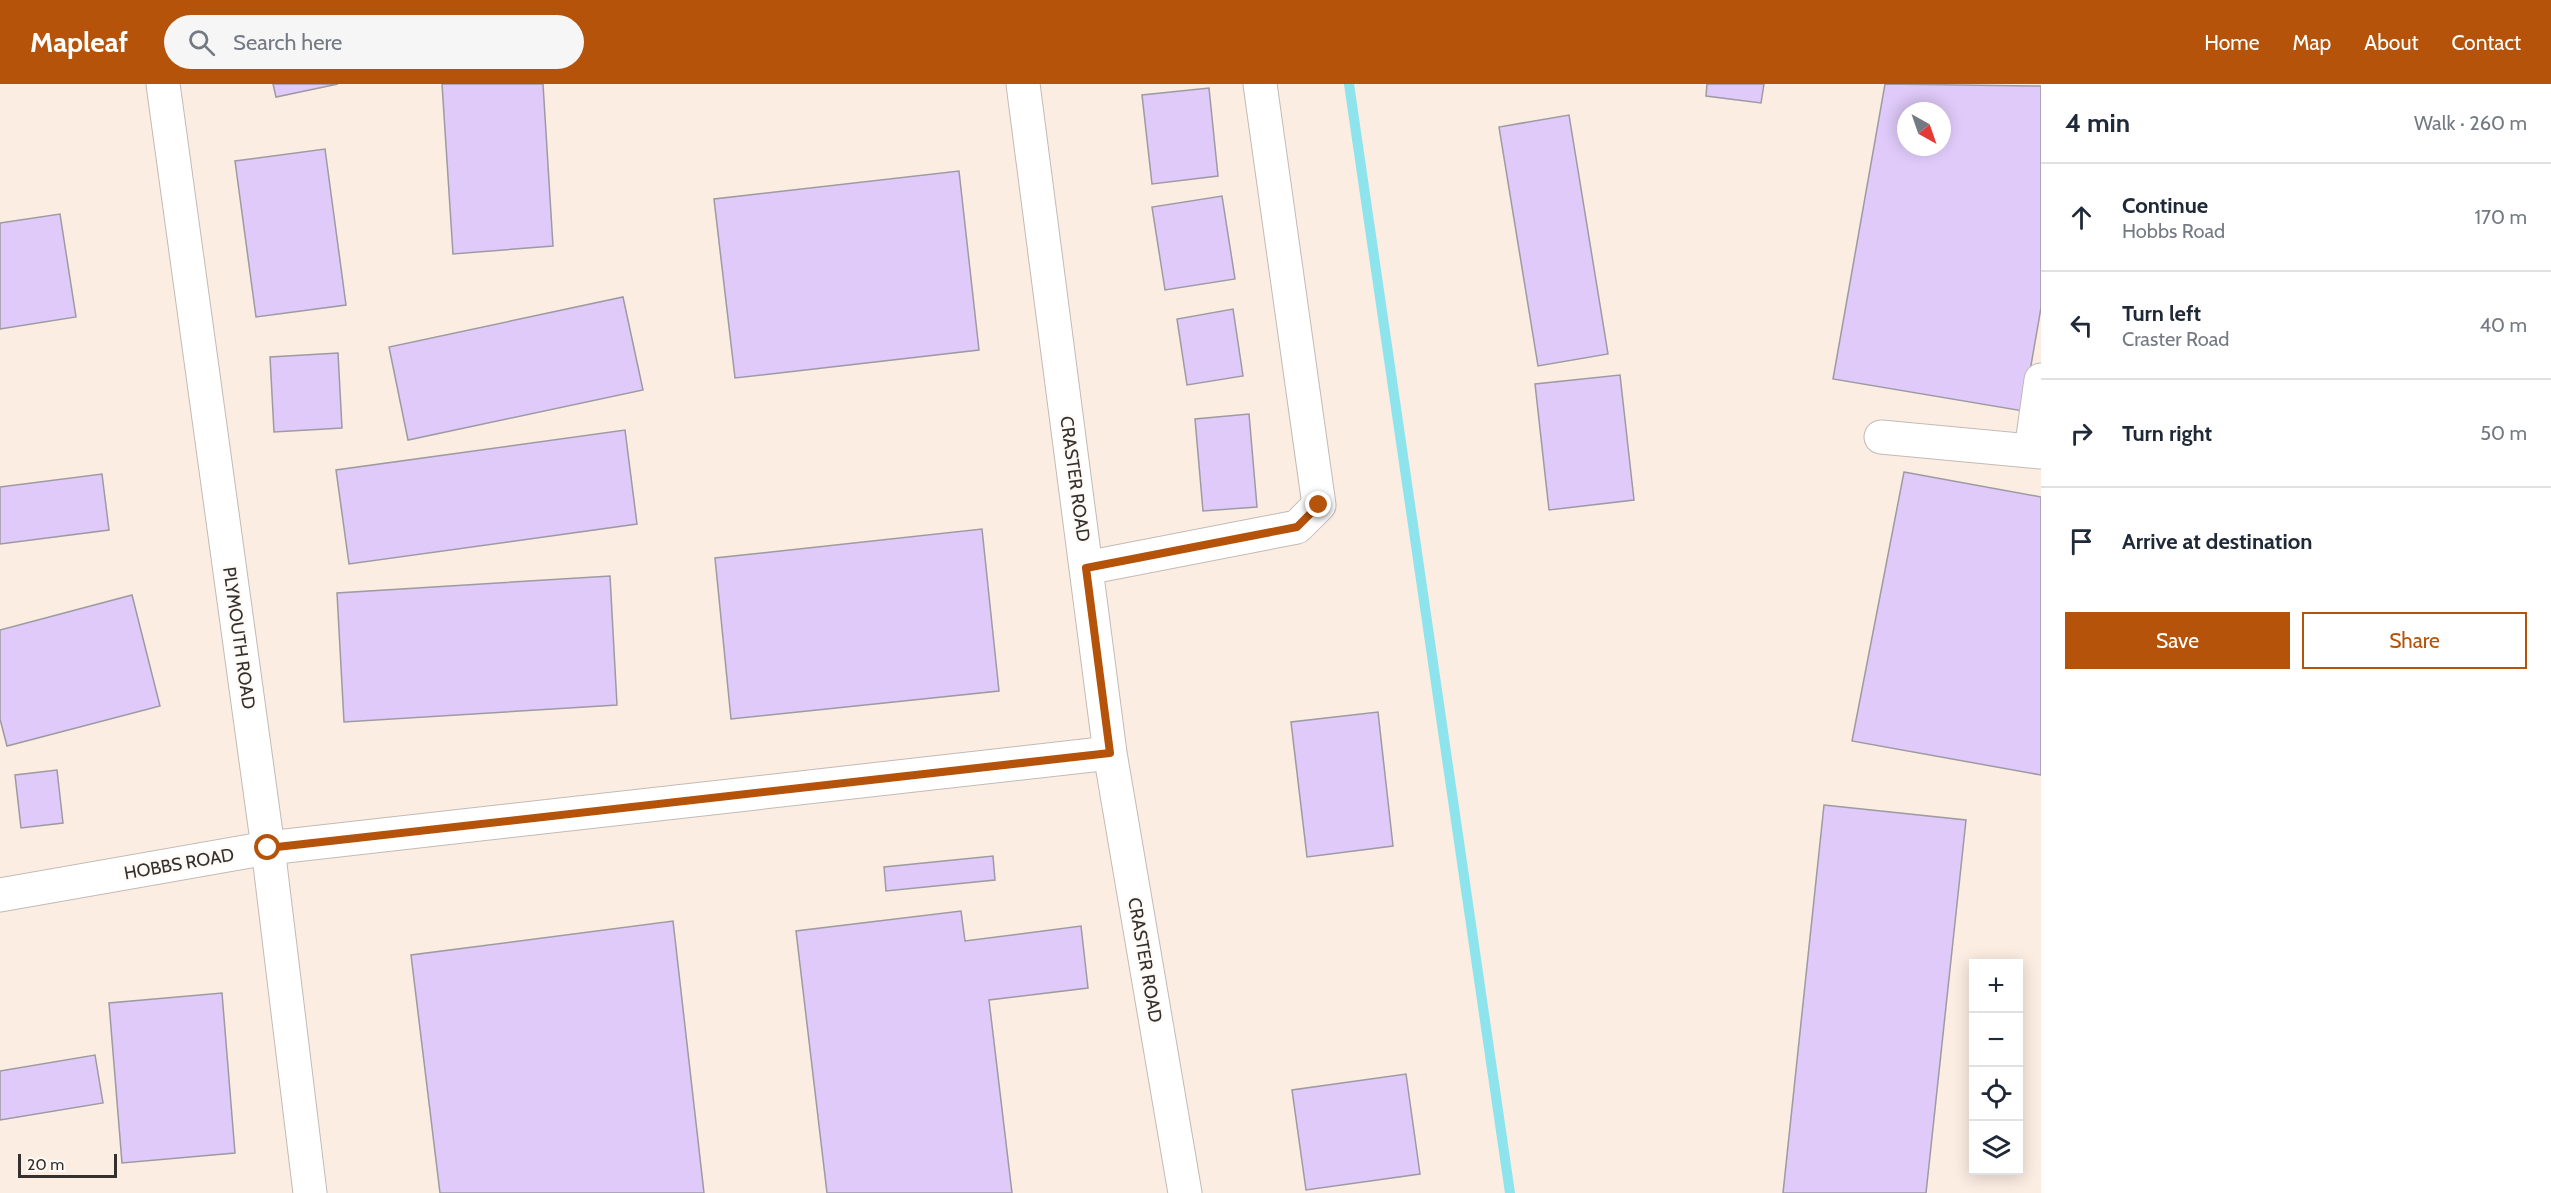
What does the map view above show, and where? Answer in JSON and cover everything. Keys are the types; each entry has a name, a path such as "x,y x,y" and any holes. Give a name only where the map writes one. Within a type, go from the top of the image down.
{"street":[{"name":"PLYMOUTH ROAD","path":"163,84 268,848 310,1193"},
{"name":"CRASTER ROAD","path":"1023,84 1110,753 1185,1193"},
{"path":"1086,568 1297,527 1319,505 1260,84"},
{"path":"1881,438 2036,451 2041,380"},
{"name":"HOBBS ROAD","path":"0,895 268,848 1110,753"}],"shaded area":[{"path":"0,84 2041,84 2041,1193 0,1193"}],"building":[{"path":"273,84 338,84 276,97"},
{"path":"442,84 543,84 553,246 453,254"},
{"path":"1707,84 1764,84 1761,103 1706,96"},
{"path":"1885,84 2041,86 2041,308 2023,411 1833,379"},
{"path":"1209,88 1218,176 1152,184 1142,95"},
{"path":"1569,115 1608,354 1538,366 1499,127"},
{"path":"325,149 346,305 256,317 235,161"},
{"path":"959,171 979,350 735,378 714,199"},
{"path":"1222,196 1235,279 1165,290 1152,207"},
{"path":"60,214 76,317 0,329 0,223"},
{"path":"623,297 643,390 408,440 389,347"},
{"path":"1233,309 1243,376 1187,385 1177,319"},
{"path":"338,353 342,428 274,432 270,357"},
{"path":"1620,375 1634,500 1549,510 1535,384"},
{"path":"1249,414 1257,507 1203,511 1195,419"},
{"path":"625,430 637,524 349,564 336,470"},
{"path":"1904,472 2041,497 2041,775 1852,741"},
{"path":"102,474 109,530 0,544 0,487"},
{"path":"982,529 999,691 731,719 715,558"},
{"path":"610,576 617,705 344,722 337,593"},
{"path":"132,595 160,706 7,746 0,719 0,630"},
{"path":"1378,712 1393,846 1307,857 1291,722"},
{"path":"57,770 63,823 21,828 15,775"},
{"path":"1824,805 1966,820 1926,1193 1783,1193"},
{"path":"993,856 995,880 886,891 884,867"},
{"path":"961,911 965,941 1081,926 1088,988 989,1000 1012,1193 827,1193 796,931"},
{"path":"673,921 704,1193 440,1193 411,955"},
{"path":"222,993 235,1153 122,1163 109,1003"},
{"path":"95,1055 103,1103 0,1120 0,1071"},
{"path":"1406,1074 1420,1174 1306,1190 1292,1090"}],"waterway":[{"path":"1349,84 1510,1193"}],"route":[{"path":"268,848 1110,753 1086,568 1297,527 1319,505"}]}
